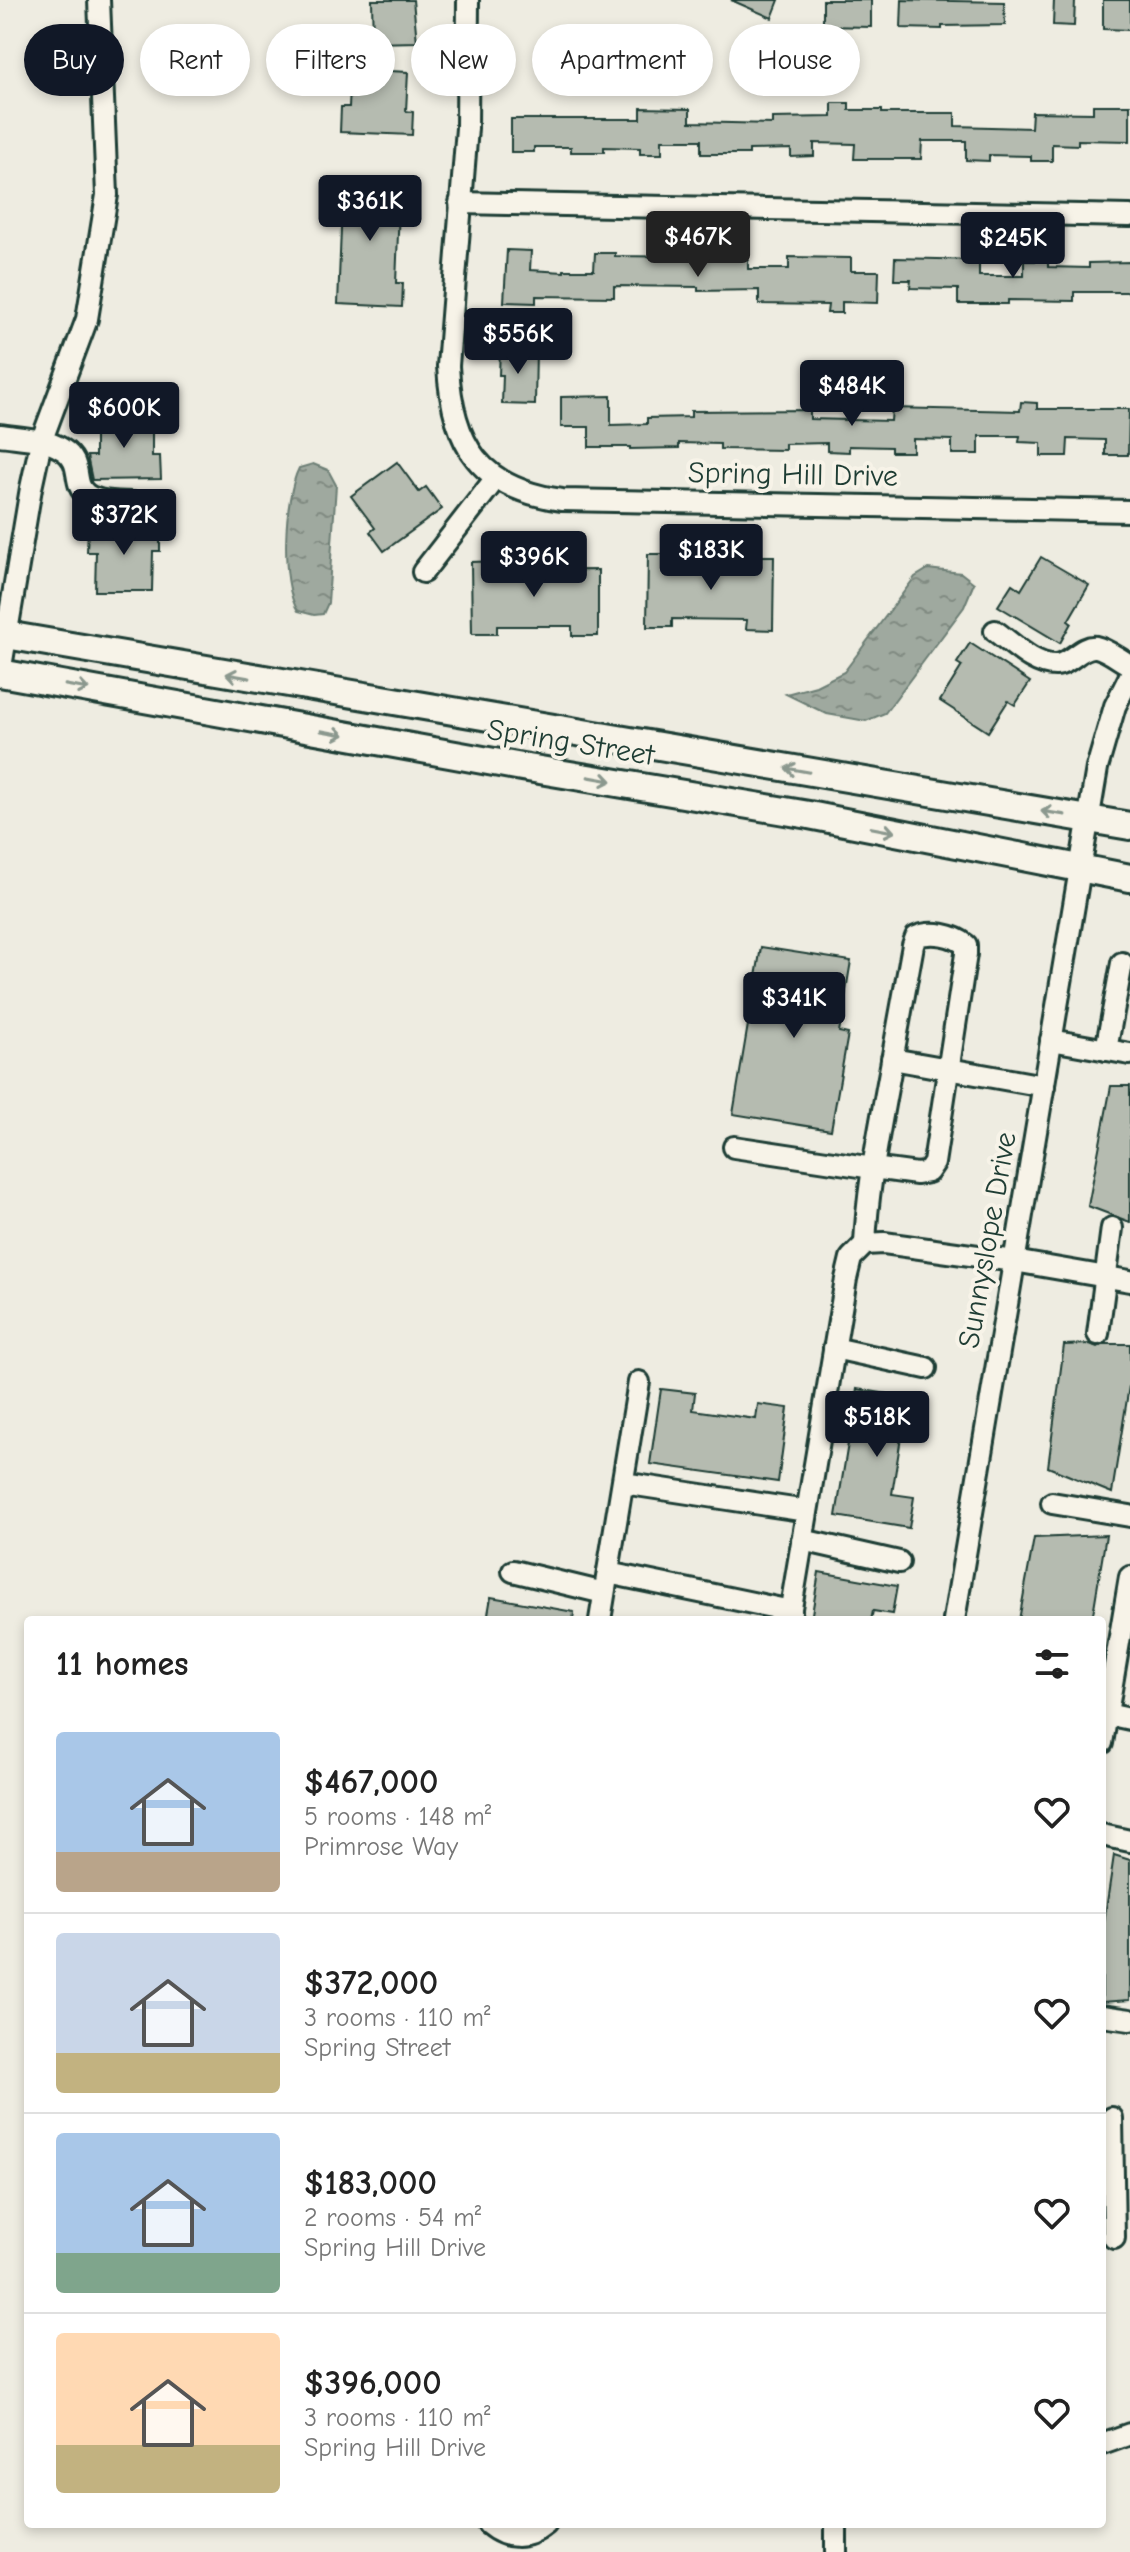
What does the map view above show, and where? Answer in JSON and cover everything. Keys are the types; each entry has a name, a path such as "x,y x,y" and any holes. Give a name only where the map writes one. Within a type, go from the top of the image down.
{"main road":[{"name":"Spring Street","path":"3,635 1130,826"},
{"name":"Spring Street","path":"0,673 809,815 1130,878"}],"street":[{"path":"0,673 3,635 41,442 87,319 107,195 99,0"},
{"path":"468,0 467,128 460,203 1130,216"},
{"name":"Spring Hill Drive","path":"460,203 448,366 450,398 457,428 470,453 496,478 536,497 1130,511"},
{"path":"0,435 61,448 73,459 79,487 85,494 98,501 132,503"},
{"path":"423,572 496,478"},
{"path":"995,631 1037,661 1056,665 1073,659 1086,648 1097,647 1130,665"},
{"name":"Sunnyslope Drive","path":"955,1616 1102,746 1115,706 1130,676"},
{"path":"734,1147 873,1168 917,1174 928,1172 934,1163 966,945 958,939 925,933 916,937 892,1059 873,1168 866,1207 865,1244"},
{"path":"1106,1050 1122,963"},
{"path":"1051,1040 1130,1054"},
{"path":"892,1059 1044,1086"},
{"path":"1098,1334 1112,1228"},
{"path":"513,1571 606,1583 790,1615 851,1258 865,1244 884,1243 1014,1261 1130,1281"},
{"path":"834,1348 926,1368"},
{"path":"601,1616 639,1382"},
{"path":"623,1483 807,1511"},
{"path":"1052,1503 1130,1516"},
{"path":"802,1540 899,1562"},
{"path":"1106,1703 1130,1577"},
{"path":"1106,1713 1130,1719"},
{"path":"1106,1836 1130,1841"},
{"path":"1106,2017 1130,2020"},
{"path":"1114,2238 1115,2118"},
{"path":"1106,2443 1130,2434"},
{"path":"494,2528 511,2536 523,2536 540,2528"},
{"path":"836,2528 836,2552"}],"water":[{"path":"313,464 328,470 336,485 328,603 323,614 314,615 298,611 292,598 286,561 287,519 294,482 299,468"},
{"path":"928,569 961,573 974,583 964,607 885,713 866,721 827,714 786,694 816,686 844,672 915,577"}],"building":[{"path":"372,0 413,0 415,24 411,24 411,42 395,42 395,24 373,24"},
{"path":"731,0 779,0 772,18"},
{"path":"823,0 871,0 871,27 823,24"},
{"path":"902,0 1004,2 1005,25 901,28"},
{"path":"1054,0 1075,0 1074,26 1053,25"},
{"path":"1103,0 1130,0 1130,30 1103,29"},
{"path":"395,71 408,72 406,111 413,112 412,135 340,132 341,107 349,107 350,96 395,96"},
{"path":"832,103 849,103 849,110 882,110 882,113 955,113 955,126 1031,128 1032,112 1093,113 1093,105 1130,105 1130,141 1078,140 1078,145 1052,144 1052,161 1031,161 1031,156 989,155 989,161 966,160 966,141 922,141 921,159 854,159 855,144 814,143 814,156 791,157 791,149 749,150 749,154 701,154 701,140 662,140 662,154 640,154 640,148 604,147 604,152 571,152 571,147 534,147 534,152 511,152 511,119 641,119 641,108 690,109 690,122 772,124 772,118 832,117"},
{"path":"338,181 409,184 408,209 399,208 396,283 403,283 402,307 338,304 342,204 337,204"},
{"path":"507,250 531,251 530,270 564,272 594,270 595,253 697,257 720,254 720,260 748,259 748,269 789,269 789,257 851,258 851,271 879,271 878,303 842,302 842,313 827,313 828,305 759,304 759,290 698,291 698,287 614,286 614,297 536,296 536,303 504,302"},
{"path":"895,258 979,260 979,276 1024,276 1024,261 1048,261 1048,267 1089,268 1089,263 1130,262 1130,292 1074,292 1074,301 1008,300 1008,304 958,304 958,289 910,288 911,280 894,280"},
{"path":"500,348 536,349 535,405 502,404"},
{"path":"611,396 611,425 647,424 647,418 691,417 691,411 810,410 810,419 891,421 892,408 1020,411 1021,402 1037,403 1037,409 1129,409 1128,455 1105,455 1105,440 1068,439 1067,456 1041,456 1041,443 1019,442 1020,436 979,436 979,454 952,454 952,440 913,439 913,452 891,452 891,447 849,446 849,452 827,451 827,443 785,444 785,450 720,449 720,444 679,443 679,448 589,447 589,427 561,427 561,397"},
{"path":"95,417 152,417 152,456 160,456 161,479 92,480 87,456 95,456"},
{"path":"397,462 419,492 426,487 442,509 384,551 370,532 375,528 351,496"},
{"path":"88,527 160,528 160,551 153,551 152,591 95,591 96,552 87,552"},
{"path":"648,554 674,554 674,563 748,564 748,556 774,556 773,630 746,629 747,620 672,619 672,627 647,627"},
{"path":"1041,557 1089,585 1068,621 1071,623 1060,643 998,606 1012,584 1021,590"},
{"path":"498,561 498,571 598,570 598,636 572,636 572,626 497,626 497,634 472,634 471,562"},
{"path":"970,643 1030,682 1015,705 1008,701 988,732 940,701 962,666 957,663"},
{"path":"761,947 851,961 839,1032 848,1034 831,1130 733,1114"},
{"path":"1111,1086 1130,1086 1130,1222 1088,1206"},
{"path":"1090,1344 1097,1347 1130,1344 1130,1380 1112,1493 1048,1467 1064,1345"},
{"path":"661,1389 695,1393 693,1410 756,1419 758,1404 788,1408 778,1482 650,1464"},
{"path":"857,1389 926,1400 921,1428 903,1425 892,1494 914,1497 909,1528 836,1516"},
{"path":"1106,1535 1093,1616 1020,1616 1034,1538"},
{"path":"819,1572 897,1586 892,1614 873,1611 872,1616 812,1616"},
{"path":"491,1597 574,1612 574,1616 488,1616"},
{"path":"1114,1855 1130,1860 1130,2000 1106,2002 1106,1909"}]}
